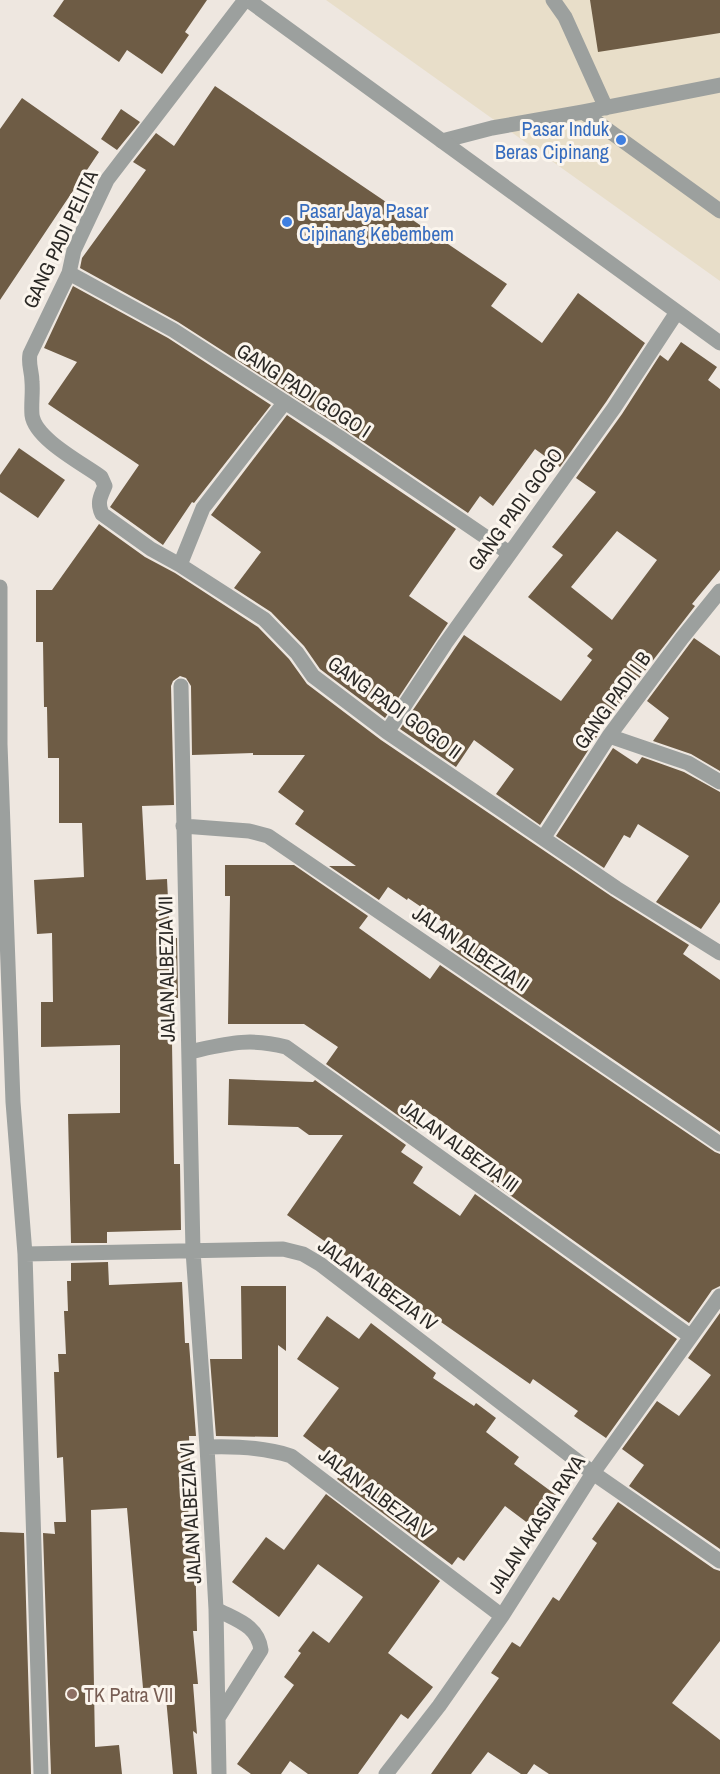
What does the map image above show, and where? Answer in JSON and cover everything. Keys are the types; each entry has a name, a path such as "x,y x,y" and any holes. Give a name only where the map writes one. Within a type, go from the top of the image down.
{"street":[{"path":"247,0 720,343"},
{"name":"GANG PADI PELITA","path":"36,428 32,416 32,378 28,365 30,354 69,273 75,249 107,180 247,0"},
{"path":"553,0 565,17 606,108"},
{"path":"442,141 492,128 720,85"},
{"path":"583,112 720,211"},
{"name":"GANG PADI GOGO I","path":"69,273 173,330 285,402 509,553"},
{"name":"GANG PADI GOGO","path":"387,732 445,644 614,408 677,312"},
{"path":"180,565 203,508 285,402"},
{"name":"GANG PADI GOGO II","path":"36,428 51,442 101,477 105,486 99,498 102,514 151,549 264,619 297,653 313,676 387,732 616,888 718,951"},
{"path":"0,587 0,744 13,1102 25,1254 41,1774"},
{"name":"GANG PADI I B","path":"544,837 609,736 720,591"},
{"name":"JALAN ALBEZIA VII","path":"181,686 193,1251"},
{"path":"609,736 688,763 720,782"},
{"name":"JALAN ALBEZIA II","path":"183,826 249,831 268,836 720,1144"},
{"name":"JALAN ALBEZIA III","path":"189,1052 242,1041 265,1042 286,1047 690,1336"},
{"name":"JALAN ALBEZIA IV","path":"25,1254 283,1249 303,1254 320,1264 594,1473 717,1553"},
{"name":"JALAN ALBEZIA VI","path":"193,1251 216,1609 219,1774"},
{"name":"JALAN AKASIA RAYA","path":"386,1774 439,1706 502,1616 594,1473 720,1296"},
{"name":"JALAN ALBEZIA V","path":"207,1447 234,1446 263,1449 291,1456 502,1616"},
{"path":"216,1609 253,1629 260,1638 261,1650 218,1718"}],"shaded area":[{"name":"Pasar Induk Beras Cipinang","path":"326,0 720,0 720,281"}],"building":[{"path":"64,0 207,0 185,32 189,35 162,74 127,50 119,62 53,16"},
{"path":"590,0 720,0 720,33 598,52"},
{"path":"215,86 507,284 491,306 542,343 578,293 645,343 560,467 535,449 493,506 480,496 468,513 344,429 178,322 80,268 82,258 146,170 133,162 156,133 174,146"},
{"path":"22,98 99,152 0,300 0,129"},
{"path":"121,109 140,122 117,150 101,139"},
{"path":"73,286 168,338 271,405 194,503 192,502 163,545 110,507 139,465 48,404 77,362 44,348"},
{"path":"681,342 717,367 708,380 720,389 720,570 692,604 695,606 596,734 598,735 540,825 496,794 514,769 474,740 456,767 400,729 464,635 561,701 592,660 587,656 593,649 528,597 563,555 552,547 596,492 576,478 622,414 660,355 668,361","holes":["617,531 657,560 612,620 571,587"]},
{"path":"287,415 456,529 409,596 448,623 385,718 320,669 304,646 271,612 234,588 261,552 211,515"},
{"path":"19,448 65,480 38,518 0,492 0,475"},
{"path":"99,524 145,557 175,573 258,627 289,659 307,684 381,740 611,896 689,945 683,954 720,980 720,1132 451,949 460,936 408,898 407,900 388,887 379,900 329,866 356,866 295,824 304,811 278,792 305,755 253,755 253,753 192,755 191,686 186,678 180,676 173,681 171,686 174,805 142,806 146,880 167,879 170,938 177,938 178,998 173,998 174,1043 172,1043 174,1164 180,1164 181,1230 107,1232 107,1243 71,1243 68,1114 120,1113 120,1045 41,1047 41,1002 53,1002 52,933 37,934 34,880 84,877 82,823 59,823 59,758 48,758 47,707 44,707 43,642 36,642 36,590 52,590"},
{"path":"694,638 720,656 720,771 691,754 653,741 669,718 647,701"},
{"path":"613,748 637,764 642,757 684,772 720,792 720,902 701,929 656,902 689,856 638,824 630,838 624,835 604,868 556,836"},
{"path":"225,865 294,865 368,916 359,928 430,979 440,965 720,1154 720,1286 712,1290 689,1323 486,1178 496,1165 481,1154 483,1151 428,1112 417,1129 326,1064 338,1047 304,1024 228,1024 230,896 225,896"},
{"path":"229,1079 313,1082 315,1080 406,1145 401,1152 423,1167 413,1183 460,1216 475,1194 677,1339 606,1438 574,1416 578,1411 533,1379 530,1384 287,1215 343,1135 309,1135 298,1127 228,1125"},
{"path":"108,1262 109,1285 182,1282 185,1343 189,1343 196,1436 189,1436 190,1463 186,1463 189,1524 193,1524 195,1551 197,1631 193,1631 198,1684 193,1684 197,1734 193,1731 197,1774 173,1774 165,1687 143,1688 127,1508 91,1510 95,1747 119,1745 122,1774 51,1774 43,1533 55,1534 54,1522 66,1522 63,1457 57,1458 54,1372 59,1372 58,1354 66,1354 64,1311 68,1311 67,1281 71,1281 71,1263"},
{"path":"241,1286 286,1286 286,1351 278,1345 278,1437 216,1436 210,1359 242,1359"},
{"path":"720,1313 720,1549 629,1486 644,1465 622,1449 657,1401 679,1416 711,1375 688,1358"},
{"path":"327,1316 359,1339 371,1323 436,1373 433,1378 474,1406 476,1403 496,1418 486,1432 519,1457 514,1464 556,1495 533,1527 505,1506 464,1561 458,1557 452,1565 337,1479 346,1468 303,1436 339,1388 297,1359"},
{"path":"326,1494 440,1581 388,1653 433,1687 408,1719 401,1714 358,1774 308,1774 290,1761 281,1774 251,1774 237,1764 294,1685 284,1677 301,1653 298,1651 313,1631 329,1643 363,1597 318,1564 279,1617 232,1582 266,1537 284,1550"},
{"path":"618,1502 720,1571 720,1641 672,1703 720,1740 720,1774 549,1774 534,1764 527,1774 521,1774 488,1752 471,1774 431,1774 499,1678 491,1673 512,1642 520,1647 553,1597 559,1601 597,1543 592,1539"},
{"path":"0,1532 24,1533 31,1774 0,1774"}],"place":[{"name":"Pasar Induk Beras Cipinang","path":"621,140"},
{"name":"Pasar Jaya Pasar Cipinang Kebembem","path":"287,222"},
{"name":"TK Patra VII","path":"72,1694"}]}
